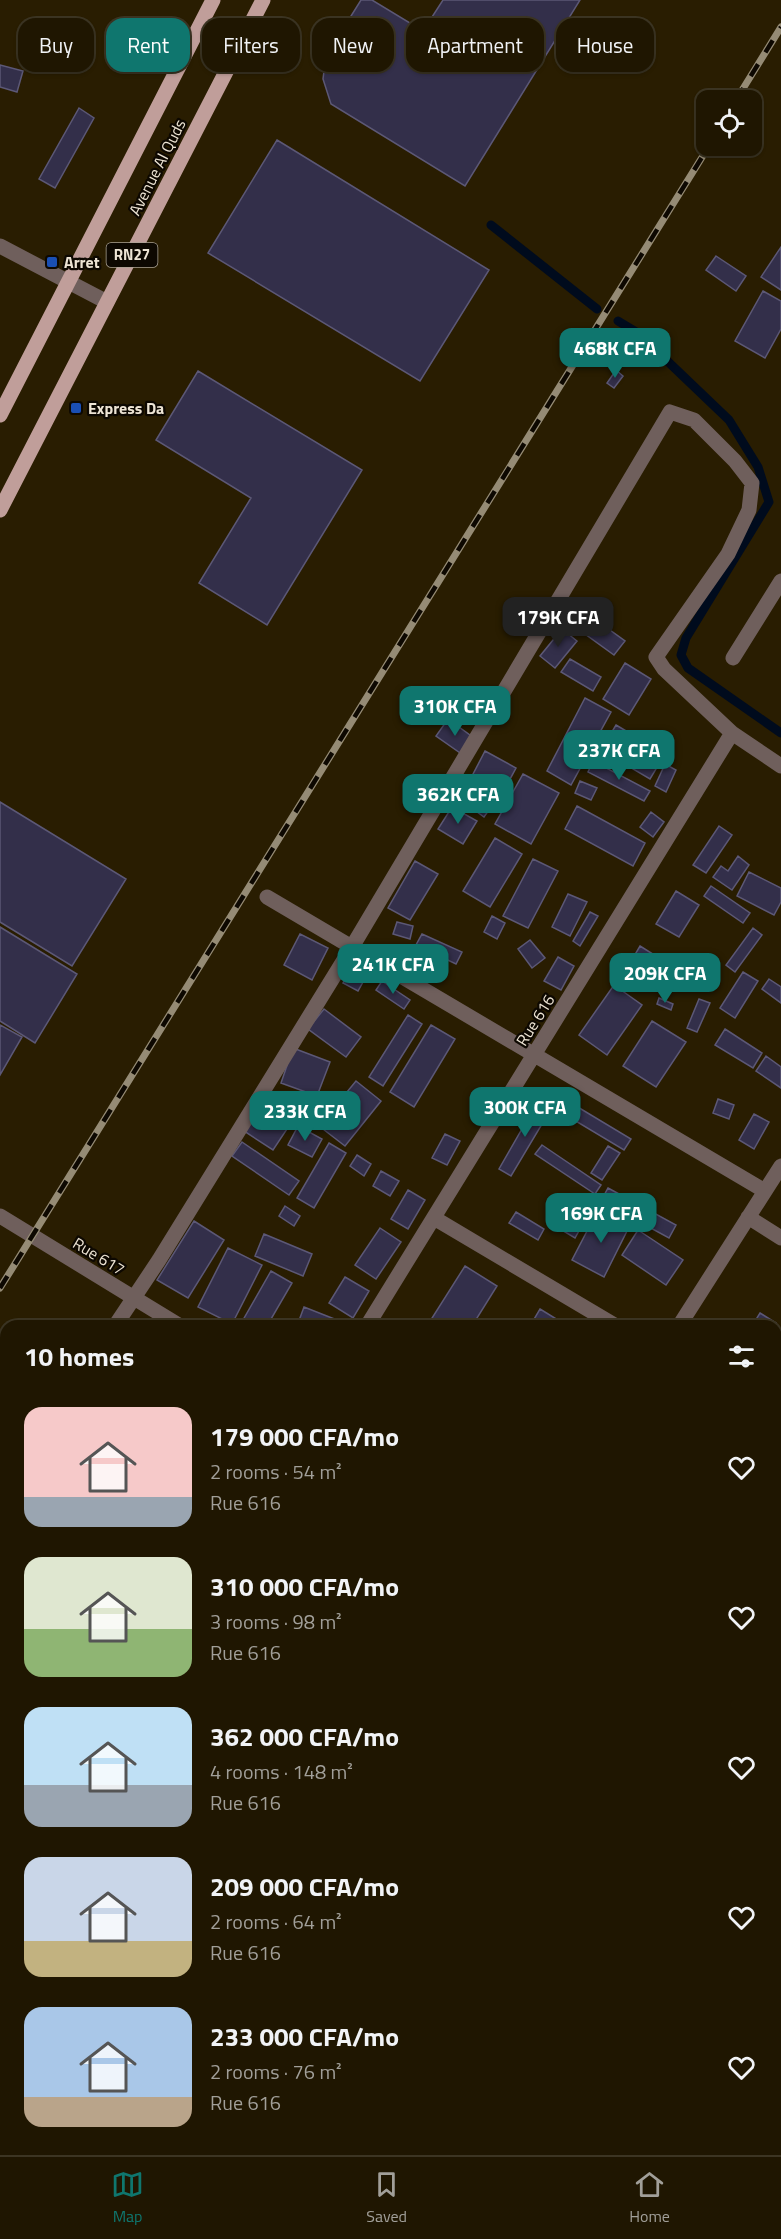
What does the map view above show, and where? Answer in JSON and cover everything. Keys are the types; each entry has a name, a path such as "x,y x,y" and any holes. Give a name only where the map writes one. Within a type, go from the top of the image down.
{"main road":[{"name":"Avenue Al Quds","path":"0,415 213,0"},
{"name":"Avenue Al Quds","path":"0,510 263,0"}],"street":[{"path":"0,246 108,302"},
{"path":"119,1320 352,947 670,412 694,420 735,461 752,483 749,510 728,554 656,657 664,669 732,733 781,766"},
{"path":"733,658 781,581"},
{"name":"Rue 616","path":"371,1320 732,733"},
{"path":"267,897 765,1191"},
{"path":"683,1320 781,1166"},
{"name":"Rue 617","path":"0,1216 170,1320"},
{"path":"748,1217 781,1238"},
{"path":"434,1218 606,1320"}],"building":[{"path":"361,0 372,0 406,21 406,72 535,72 465,186 331,104 323,79 324,72 394,72 394,18 350,18"},
{"path":"443,0 580,0 569,18 556,18 556,39 544,58 544,18 431,18"},
{"path":"0,65 23,72 17,92 0,87"},
{"path":"79,108 94,118 55,188 39,179"},
{"path":"277,140 489,270 420,381 208,253"},
{"path":"781,247 781,290 761,277"},
{"path":"716,256 746,276 736,291 706,270"},
{"path":"763,291 781,301 781,329 765,358 735,341"},
{"path":"616,370 623,376 614,388 607,383"},
{"path":"198,371 362,470 267,625 199,583 251,498 156,440"},
{"path":"585,612 625,641 614,655 574,626"},
{"path":"562,629 577,641 555,668 540,656"},
{"path":"570,659 601,677 593,691 561,672"},
{"path":"625,663 651,679 629,715 603,699"},
{"path":"585,698 611,712 571,785 547,771"},
{"path":"448,719 474,738 463,755 436,736"},
{"path":"616,725 665,754 650,779 601,750"},
{"path":"485,751 516,768 502,794 471,778"},
{"path":"593,761 650,791 644,801 588,772"},
{"path":"665,764 676,770 666,792 655,786"},
{"path":"523,774 559,793 531,844 495,824"},
{"path":"463,781 494,803 484,817 454,795"},
{"path":"580,781 597,788 591,800 575,793"},
{"path":"0,802 126,879 72,966 0,922"},
{"path":"577,806 645,843 633,866 565,829"},
{"path":"452,807 477,821 463,844 438,829"},
{"path":"651,812 664,822 653,837 640,827"},
{"path":"719,826 732,835 706,873 693,865"},
{"path":"495,838 522,854 490,907 463,891"},
{"path":"738,856 749,865 732,890 713,877 721,866 728,871"},
{"path":"533,859 558,871 528,928 503,916"},
{"path":"415,861 438,874 410,920 388,908"},
{"path":"749,872 781,888 781,902 774,915 737,896"},
{"path":"711,886 750,913 743,923 704,896"},
{"path":"676,891 699,905 679,937 656,924"},
{"path":"568,894 587,902 570,936 552,927"},
{"path":"590,912 598,916 580,946 573,941"},
{"path":"492,916 505,923 497,939 484,932"},
{"path":"397,922 413,926 410,939 393,934"},
{"path":"0,927 77,974 35,1043 0,1021"},
{"path":"753,928 762,935 735,972 726,965"},
{"path":"300,934 328,948 312,980 284,965"},
{"path":"422,934 462,952 456,964 416,945"},
{"path":"530,940 545,958 532,968 518,949"},
{"path":"640,946 656,956 639,985 623,975"},
{"path":"558,957 574,966 561,990 544,981"},
{"path":"354,964 368,973 358,991 343,983"},
{"path":"743,972 758,981 735,1018 720,1008"},
{"path":"769,979 781,987 781,1003 762,989"},
{"path":"382,981 410,1000 404,1009 376,990"},
{"path":"614,985 642,1005 607,1055 579,1035"},
{"path":"659,998 673,1004 671,1010 657,1004"},
{"path":"699,999 710,1003 697,1032 687,1028"},
{"path":"324,1009 361,1037 346,1057 308,1029"},
{"path":"408,1015 422,1024 383,1086 369,1077"},
{"path":"652,1021 686,1042 656,1087 623,1066"},
{"path":"0,1025 22,1037 0,1075"},
{"path":"431,1025 455,1039 414,1107 390,1092"},
{"path":"725,1029 762,1053 753,1068 715,1045"},
{"path":"293,1048 330,1062 317,1096 281,1083"},
{"path":"766,1056 781,1067 781,1088 756,1071"},
{"path":"356,1081 381,1101 345,1146 319,1126"},
{"path":"561,1097 631,1139 624,1150 554,1108"},
{"path":"718,1099 734,1105 729,1119 713,1113"},
{"path":"264,1100 293,1120 273,1150 244,1131"},
{"path":"538,1101 551,1109 511,1176 499,1169"},
{"path":"754,1114 769,1122 754,1149 739,1140"},
{"path":"298,1126 322,1139 312,1157 288,1145"},
{"path":"445,1134 460,1141 447,1165 432,1158"},
{"path":"242,1142 299,1181 289,1195 232,1156"},
{"path":"329,1143 346,1153 314,1208 297,1198"},
{"path":"542,1145 601,1185 595,1194 535,1154"},
{"path":"608,1146 620,1153 602,1180 591,1173"},
{"path":"357,1155 371,1164 364,1176 350,1166"},
{"path":"381,1171 399,1181 390,1196 373,1186"},
{"path":"608,1188 676,1225 669,1238 601,1201"},
{"path":"408,1190 425,1200 408,1229 391,1219"},
{"path":"580,1194 595,1202 575,1238 560,1229"},
{"path":"285,1206 300,1216 294,1226 279,1216"},
{"path":"598,1210 629,1227 604,1277 572,1260"},
{"path":"516,1212 544,1229 538,1240 509,1223"},
{"path":"194,1221 224,1240 188,1298 157,1280"},
{"path":"380,1228 401,1242 376,1279 355,1265"},
{"path":"638,1230 683,1260 666,1285 622,1255"},
{"path":"264,1234 312,1254 303,1276 255,1256"},
{"path":"228,1248 262,1265 234,1320 224,1320 198,1307"},
{"path":"465,1266 497,1286 476,1320 431,1320"},
{"path":"271,1271 292,1283 270,1320 243,1320"},
{"path":"345,1277 369,1291 353,1318 329,1303"},
{"path":"304,1307 337,1320 299,1320"},
{"path":"540,1309 558,1320 534,1320"},
{"path":"760,1313 771,1320 756,1320"}],"waterway":[{"path":"491,225 597,309"},
{"path":"618,321 638,333 729,420 758,467 769,502 686,638 681,655 688,668 781,733"}],"railway":[{"path":"742,90 781,27"},
{"path":"0,1288 703,156"}],"place":[{"name":"Arret","path":"52,262"},
{"name":"Express Da","path":"76,408"}]}
